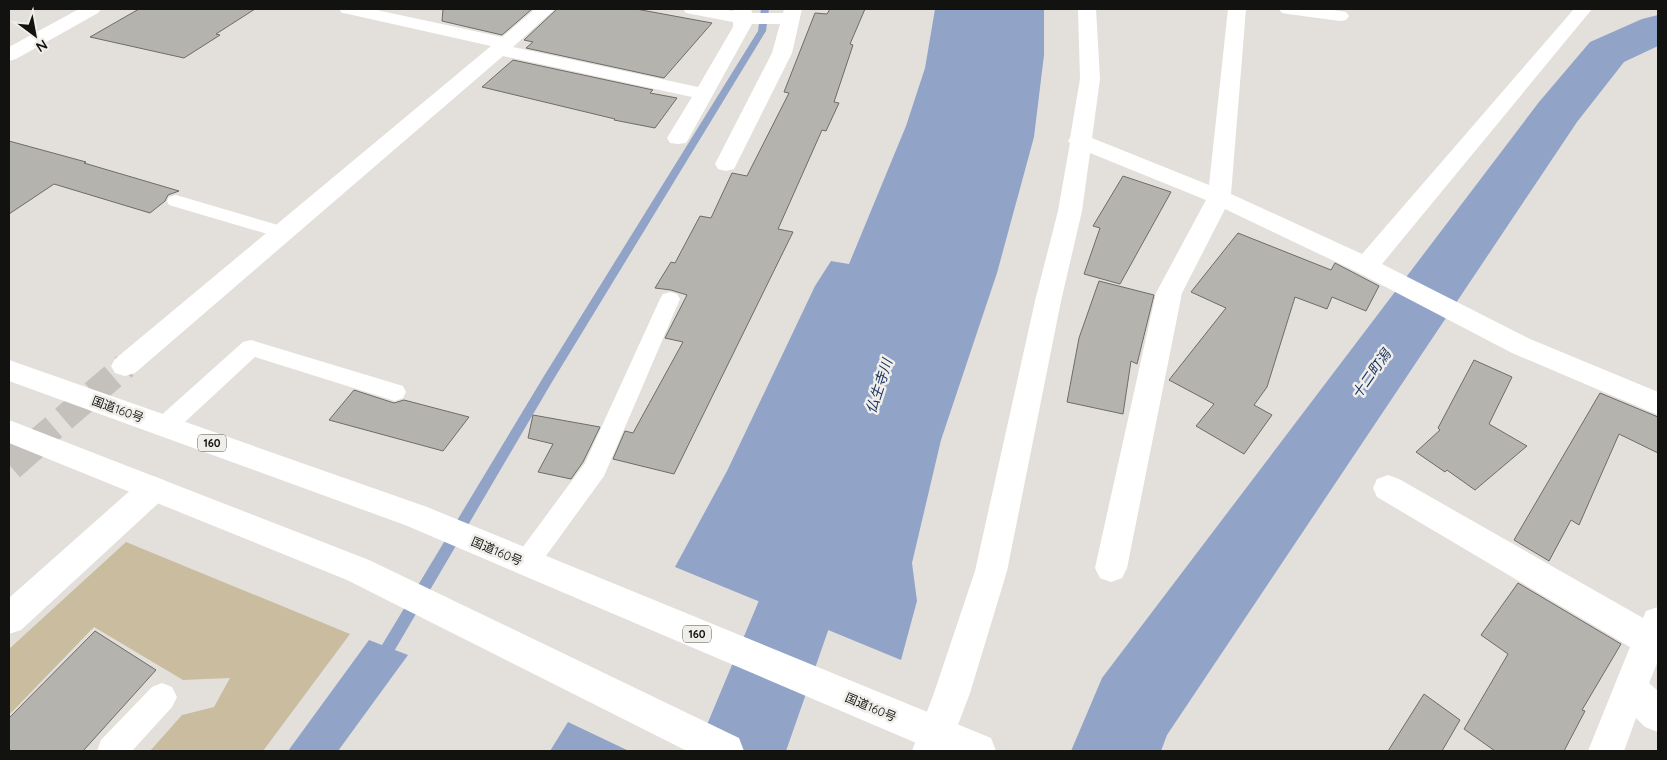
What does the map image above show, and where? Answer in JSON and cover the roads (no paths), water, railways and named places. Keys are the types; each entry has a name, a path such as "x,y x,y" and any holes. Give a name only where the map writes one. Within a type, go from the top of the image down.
{"main road":[{"path":"9,55 92,9"},
{"path":"348,9 704,94"},
{"path":"125,366 546,9"},
{"path":"692,9 743,14 792,14 782,53 726,164"},
{"path":"930,751 952,693 991,572 1046,311 1070,212 1090,79 1087,9"},
{"path":"1110,568 1169,293 1219,197 1237,9"},
{"path":"1288,9 1340,16"},
{"path":"1366,266 1583,9"},
{"path":"678,138 742,27 743,14"},
{"path":"1080,141 1219,197 1366,266 1521,346 1658,404"},
{"name":"国道160号","path":"9,370 416,516 978,751"},
{"path":"9,431 358,570 726,751"},
{"path":"9,619 153,488"},
{"path":"1388,488 1654,631 1629,689 1606,751"},
{"path":"1629,689 1658,714"}],"lane":[{"path":"176,201 281,232"},
{"path":"526,563 595,469 670,299"},
{"path":"165,426 252,348 395,392"},
{"path":"112,751 162,697"}],"water":[{"path":"935,9 1044,9 1044,55 1034,137 997,273 941,440 912,563 917,601 901,660 675,567 727,471 815,286 831,261 849,264 906,126 925,68"},
{"path":"369,640 408,655 338,751 288,751"},
{"path":"568,722 629,751 550,751"}],"waterway":[{"path":"381,660 548,379 762,31 765,9"},
{"name":"十二町潟","path":"1116,751 1133,709 1557,113 1607,52 1658,29"},
{"name":"仏生寺川","path":"741,751 826,528"}],"tunnel":[{"path":"34,444 125,366"},
{"path":"9,465 35,442"}]}
